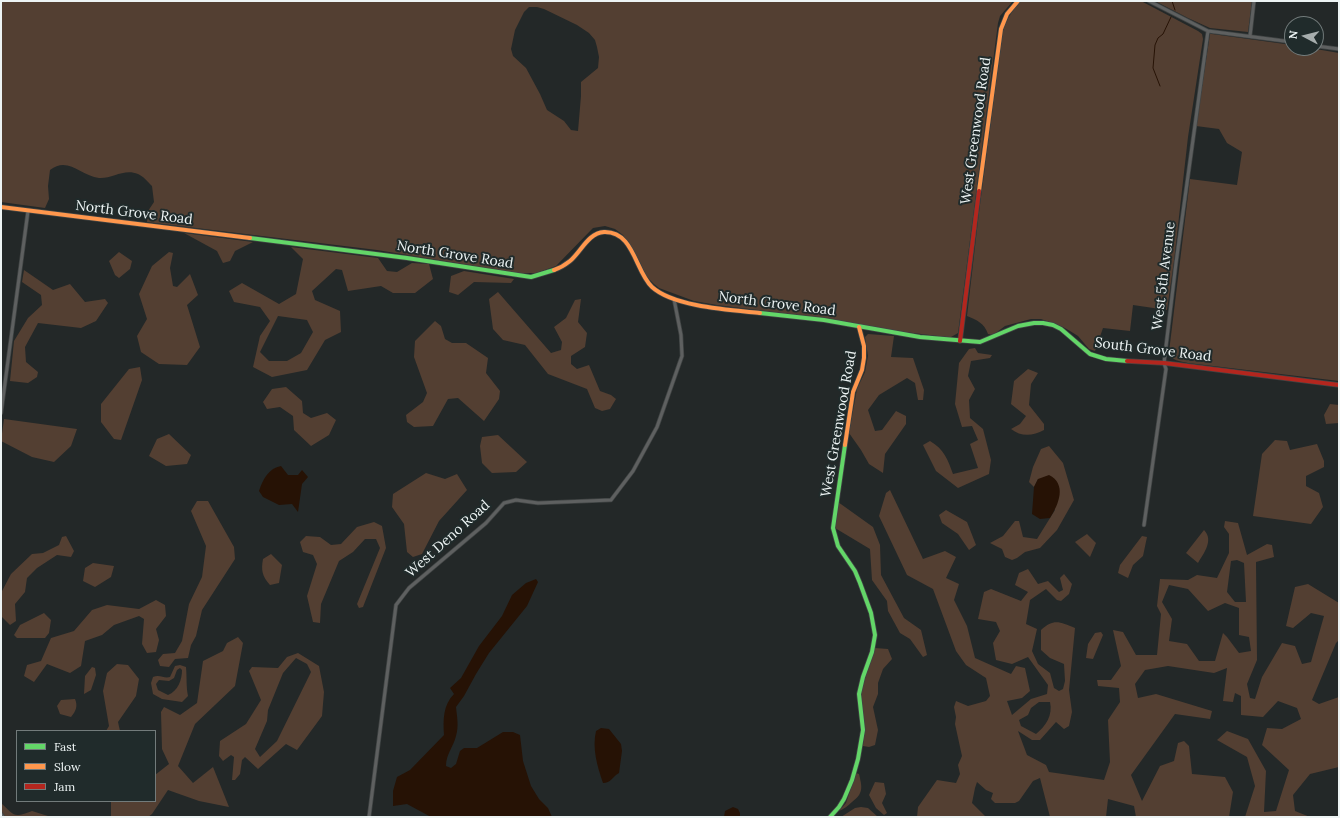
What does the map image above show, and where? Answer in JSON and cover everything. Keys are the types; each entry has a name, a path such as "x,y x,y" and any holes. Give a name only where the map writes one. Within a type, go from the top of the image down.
{"street":[{"name":"West Greenwood Road","path":"960,341 1001,29 1004,18 1010,7 1018,1"},
{"path":"1149,1 1208,31 1284,41"},
{"path":"1250,36 1254,1"},
{"name":"West 5th Avenue","path":"1144,525 1166,370 1164,363 1176,263 1208,31"},
{"path":"1324,47 1339,49"},
{"name":"North Grove Road","path":"1,207 410,258 531,277 542,275 569,262 587,241 595,235 604,232 613,233 620,237 633,251 647,282 662,294 674,299 692,304 732,310 826,320 859,327"},
{"path":"1,413 28,211"},
{"name":"West Deno Road","path":"369,817 396,605 409,588 486,523 504,503 516,500 538,504 611,500 633,471 657,427 682,356 681,335 674,299"},
{"name":"South Grove Road","path":"859,327 960,341 980,342 992,339 1004,331 1017,326 1031,323 1045,324 1060,328 1071,336 1088,354 1100,357 1164,363 1339,385"},
{"name":"West Greenwood Road","path":"830,817 840,806 848,791 860,751 863,729 859,694 874,646 875,636 874,625 856,572 837,546 833,528 853,392 862,370 864,358 864,346 859,327"}],"shaded area":[{"path":"1,1 1013,1 1000,16 998,23 958,333 951,337 888,330 814,317 694,301 659,288 654,284 645,275 641,264 623,235 615,229 605,226 593,228 556,266 536,273 518,273 377,250 147,222 148,211 154,202 152,186 142,176 133,172 99,178 92,177 69,166 57,166 50,170 48,186 49,199 45,208 1,202","holes":["529,7 537,7 577,25 589,33 595,40 599,57 598,68 581,82 578,131 571,130 564,121 547,110 526,68 513,56 511,49 515,30 524,12"]},
{"path":"1021,1 1141,1 1202,34 1203,39 1188,137 1167,310 1133,305 1130,331 1103,328 1095,351 1089,349 1078,336 1070,331 1041,319 1031,319 1005,326 993,335 988,334 980,322 967,316 1003,31 1010,15"},
{"path":"1155,1 1252,1 1248,32 1210,28"},
{"path":"1210,34 1284,44 1284,56 1324,56 1324,50 1339,53 1339,381 1188,363 1176,360 1170,355 1169,352 1190,179 1237,185 1242,152 1227,143 1219,129 1196,126"},
{"path":"184,233 253,242 235,251 230,261 223,263 217,251"},
{"path":"291,247 378,258 387,271 397,272 412,263 429,264 433,279 415,293 393,293 381,286 348,291 342,270 336,269 312,291 315,300 340,311 341,332 325,340 307,370 272,377 253,367 260,336 270,321 260,307 234,302 229,291 242,283 279,304 296,294 303,259","holes":["278,316 307,320 313,332 301,353 287,361 269,361 260,352"]},
{"path":"119,252 132,261 130,269 119,278 115,275 109,261"},
{"path":"169,252 173,253 170,268 173,286 177,287 190,274 198,295 187,305 200,347 187,365 159,364 141,352 137,336 147,319 139,294 152,266"},
{"path":"24,270 53,290 70,284 85,302 105,299 108,303 96,321 81,328 38,323 25,347 26,362 38,372 37,377 28,383 10,381 14,341 28,318 42,305 41,295 22,282"},
{"path":"464,271 514,279 511,283 474,282 458,295 449,292 451,276"},
{"path":"498,292 551,353 561,350 562,342 554,327 566,318 575,300 581,299 578,322 587,333 585,347 571,356 571,364 577,369 589,365 600,391 611,395 616,399 610,409 602,411 595,408 587,389 548,374 525,345 503,340 493,329 489,299"},
{"path":"435,321 441,326 445,339 452,343 466,343 488,358 486,373 500,391 499,399 484,421 458,398 448,399 433,426 414,427 407,422 406,415 423,402 427,393 414,357 415,341"},
{"path":"868,334 894,336 891,357 913,358 924,390 923,400 918,400 915,383 907,378 879,395 868,410 875,431 882,430 896,411 906,416 906,424 885,454 883,473 869,464 849,433 857,389 865,372 868,356 865,337"},
{"path":"975,348 978,353 992,355 990,358 971,361 968,376 975,389 969,400 970,418 983,429 991,460 989,474 958,488 936,471 923,445 930,441 935,444 942,451 953,474 978,468 970,444 978,440 972,426 962,427 955,404 959,363 969,349"},
{"path":"140,367 142,380 121,440 114,439 101,422 101,404 129,369"},
{"path":"1028,369 1038,373 1031,384 1029,405 1044,424 1044,430 1036,434 1027,435 1015,432 1011,429 1020,424 1026,416 1011,404 1014,381"},
{"path":"286,387 302,401 303,413 311,418 327,413 336,420 329,435 311,446 294,430 293,416 280,407 267,409 263,402 272,389"},
{"path":"1330,404 1339,405 1339,423 1326,424 1324,415"},
{"path":"4,419 77,429 71,446 54,462 32,457 1,441"},
{"path":"169,434 191,455 187,464 166,466 149,456 157,439"},
{"path":"498,435 527,462 516,472 492,473 482,463 480,446 482,437"},
{"path":"1275,440 1287,441 1290,450 1317,444 1324,461 1324,467 1306,476 1306,486 1319,493 1323,507 1311,524 1253,516 1262,454"},
{"path":"1049,446 1063,463 1074,500 1057,530 1040,548 1025,552 1012,560 1005,557 1002,549 990,543 1003,536 1015,521 1019,521 1023,537 1037,539 1055,510 1038,479 1034,487 1029,482 1033,467 1041,449"},
{"path":"281,466 288,475 298,475 302,470 308,477 302,484 298,512 292,504 279,505 263,497 259,491 262,482 267,475 273,469"},
{"path":"426,473 445,479 457,474 467,490 439,521 422,554 413,557 407,552 404,524 392,507 393,494"},
{"path":"1049,475 1055,479 1058,484 1060,495 1050,518 1040,519 1032,514 1034,487 1038,479"},
{"path":"890,490 923,559 945,551 956,557 946,578 959,584 954,600 967,626 975,658 1011,674 1016,666 1025,668 1030,691 1022,698 1007,701 1012,715 1031,699 1047,694 1048,685 1028,657 1012,664 996,660 993,643 1000,631 996,622 978,619 984,592 991,589 1021,601 1028,592 1015,585 1019,573 1028,569 1038,584 1048,581 1059,592 1063,590 1060,578 1064,574 1072,584 1069,594 1061,601 1057,600 1046,589 1030,600 1026,624 1037,629 1032,651 1038,664 1050,673 1054,688 1059,691 1063,689 1065,681 1064,664 1050,658 1041,650 1041,630 1050,624 1057,622 1075,628 1069,690 1072,712 1069,726 1064,729 1056,722 1040,740 1032,740 1018,731 1027,755 1046,765 1049,772 1104,780 1110,762 1108,720 1120,702 1119,688 1098,686 1097,680 1111,680 1121,666 1113,630 1123,632 1136,655 1157,655 1161,614 1157,606 1160,579 1188,580 1197,575 1217,578 1229,553 1229,534 1224,527 1225,521 1238,523 1247,555 1267,544 1272,545 1274,557 1256,562 1257,660 1247,684 1250,698 1255,699 1262,677 1282,643 1295,646 1302,664 1311,662 1324,616 1311,613 1293,628 1286,626 1295,587 1308,584 1339,603 1339,640 1336,643 1312,700 1319,704 1339,697 1339,767 1310,774 1293,795 1295,811 1310,817 1245,817 1255,786 1247,757 1217,740 1227,731 1248,739 1266,771 1264,812 1276,811 1289,770 1262,745 1267,728 1282,729 1301,719 1297,708 1278,701 1263,717 1241,715 1241,696 1235,693 1233,702 1223,701 1227,668 1214,673 1168,666 1145,670 1135,684 1138,698 1156,694 1212,711 1210,719 1175,714 1131,775 1142,801 1160,766 1174,761 1178,743 1184,741 1189,746 1192,774 1225,777 1233,792 1229,817 1136,817 1134,806 1108,799 1106,817 1050,817 1040,778 1033,781 1019,801 1015,803 995,803 991,799 993,793 986,790 977,782 972,803 986,817 917,817 918,807 937,780 956,783 960,774 958,765 962,756 955,724 956,717 954,707 956,701 968,706 986,701 990,696 986,678 966,665 956,651 933,589 907,575 879,516 886,493","holes":["1237,560 1244,563 1246,602 1235,602 1227,592 1231,561","1169,585 1188,589 1208,611 1225,603 1239,608 1239,635 1249,637 1251,651 1239,653 1223,633 1215,661 1199,661 1187,644 1169,641 1172,619 1162,602","1039,702 1050,702 1050,716 1043,727 1036,734 1021,726 1019,720 1028,715 1031,708"]},
{"path":"197,501 208,501 234,547 235,559 202,610 196,636 191,645 188,658 175,659 169,667 160,666 158,660 163,654 175,653 182,641 189,604 202,577 206,546 191,511"},
{"path":"838,502 873,527 880,545 881,575 904,618 921,630 927,655 923,657 910,639 900,633 888,611 887,601 872,580 870,549 835,528"},
{"path":"946,510 967,522 976,545 969,550 958,534 942,523 939,515"},
{"path":"374,522 382,526 386,548 363,607 359,608 357,604 380,548 376,539 365,539 353,552 339,561 321,604 320,623 313,622 307,596 317,564 313,555 303,552 300,542 306,536 320,537 331,545 341,544 357,527"},
{"path":"1204,530 1207,534 1208,542 1198,563 1186,553"},
{"path":"1087,534 1096,543 1090,557 1075,542"},
{"path":"66,536 74,551 71,557 57,555 37,568 27,578 25,592 15,604 16,621 10,625 1,616 1,593 11,574 32,554 43,553 59,545 62,537"},
{"path":"1142,536 1147,537 1143,556 1133,565 1128,578 1118,573 1120,565"},
{"path":"271,554 282,565 279,583 270,585 265,579 262,566 263,559"},
{"path":"93,563 114,566 111,577 95,587 83,581 85,568"},
{"path":"536,579 538,582 527,606 489,653 456,707 458,722 457,732 447,758 446,766 451,768 456,764 460,751 464,748 477,748 503,732 513,732 520,735 523,761 531,786 539,799 548,808 552,817 431,817 407,804 393,806 393,791 397,777 410,770 444,735 444,718 446,708 450,698 454,694 450,688 461,678 479,646 502,616 512,595 526,583"},
{"path":"156,600 165,605 166,616 156,629 159,640 156,652 147,653 142,644 144,619 139,616 114,625 102,635 85,641 81,666 70,673 47,664 34,682 24,676 27,665 41,661 51,638 74,631 92,610 107,605 139,609"},
{"path":"44,613 51,620 49,633 45,638 17,638 14,635 20,625"},
{"path":"1101,632 1103,635 1093,659 1086,658 1088,644 1095,633"},
{"path":"238,637 243,643 235,686 195,724 178,766 193,783 213,767 229,807 199,801 168,790 152,814 148,817 111,817 111,802 156,802 156,774 169,764 162,749 161,712 164,707 180,715 197,703 203,661 223,651 227,643"},
{"path":"875,648 888,649 892,659 883,669 878,683 878,694 873,707 878,730 875,745 869,747 863,746 864,733 861,690"},
{"path":"298,653 319,666 324,692 322,716 297,750 286,744 258,769 245,757 242,760 240,774 235,780 232,780 234,757 231,755 223,761 219,756 220,741 246,724 261,700 249,671 252,667 278,668 287,657","holes":["296,658 307,664 311,672 277,741 260,757 255,749 267,721 268,710 283,673"]},
{"path":"117,664 128,665 139,679 136,696 118,722 120,730 107,730 109,726 103,691 107,673"},
{"path":"180,665 186,667 188,696 182,702 162,699 153,694 151,683 153,677 170,677 175,666","holes":["180,668 182,670 180,681 174,691 168,695 158,690 156,684 159,680 169,681 174,678 177,670"]},
{"path":"92,667 95,668 96,675 91,690 84,694 85,676"},
{"path":"75,699 76,708 71,717 60,714 57,706 61,700"},
{"path":"601,728 609,729 621,744 622,751 619,773 606,783 603,783 597,764 595,750 596,731"},
{"path":"856,773 859,774 861,786 859,796 839,811 846,803"},
{"path":"875,782 884,783 886,794 882,803 887,813 884,815 876,808 869,795"},
{"path":"1,803 9,811 18,815 32,811 48,816 5,817 1,811"},
{"path":"733,807 738,809 740,817 724,817 725,811"},
{"path":"855,808 868,808 878,817 841,817"}],"waterway":[{"path":"1172,1 1175,10"},
{"path":"1160,86 1153,68 1155,45 1158,38 1163,34 1171,17"}],"traffic: fast":[{"path":"250,238 407,258 531,277 554,270"},
{"path":"760,313 824,320 920,337 980,342 1018,326 1043,323 1053,325 1061,329 1090,354 1106,359 1127,361"},
{"path":"830,817 844,799 852,780 858,759 863,730 859,694 863,677 872,652 875,635 871,613 860,583 855,571 838,546 833,528 845,445"}],"traffic: slow":[{"path":"979,191 1001,29 1007,14 1018,1"},
{"path":"1,207 250,238"},
{"path":"554,270 570,261 593,236 604,232 614,233 622,238 628,245 646,280 652,287 662,294 674,299 703,306 760,313"},
{"path":"845,445 853,392 862,370 864,358 864,346 859,327"}],"traffic: jam":[{"path":"960,341 979,191"},
{"path":"1127,361 1164,363 1339,385"}]}
